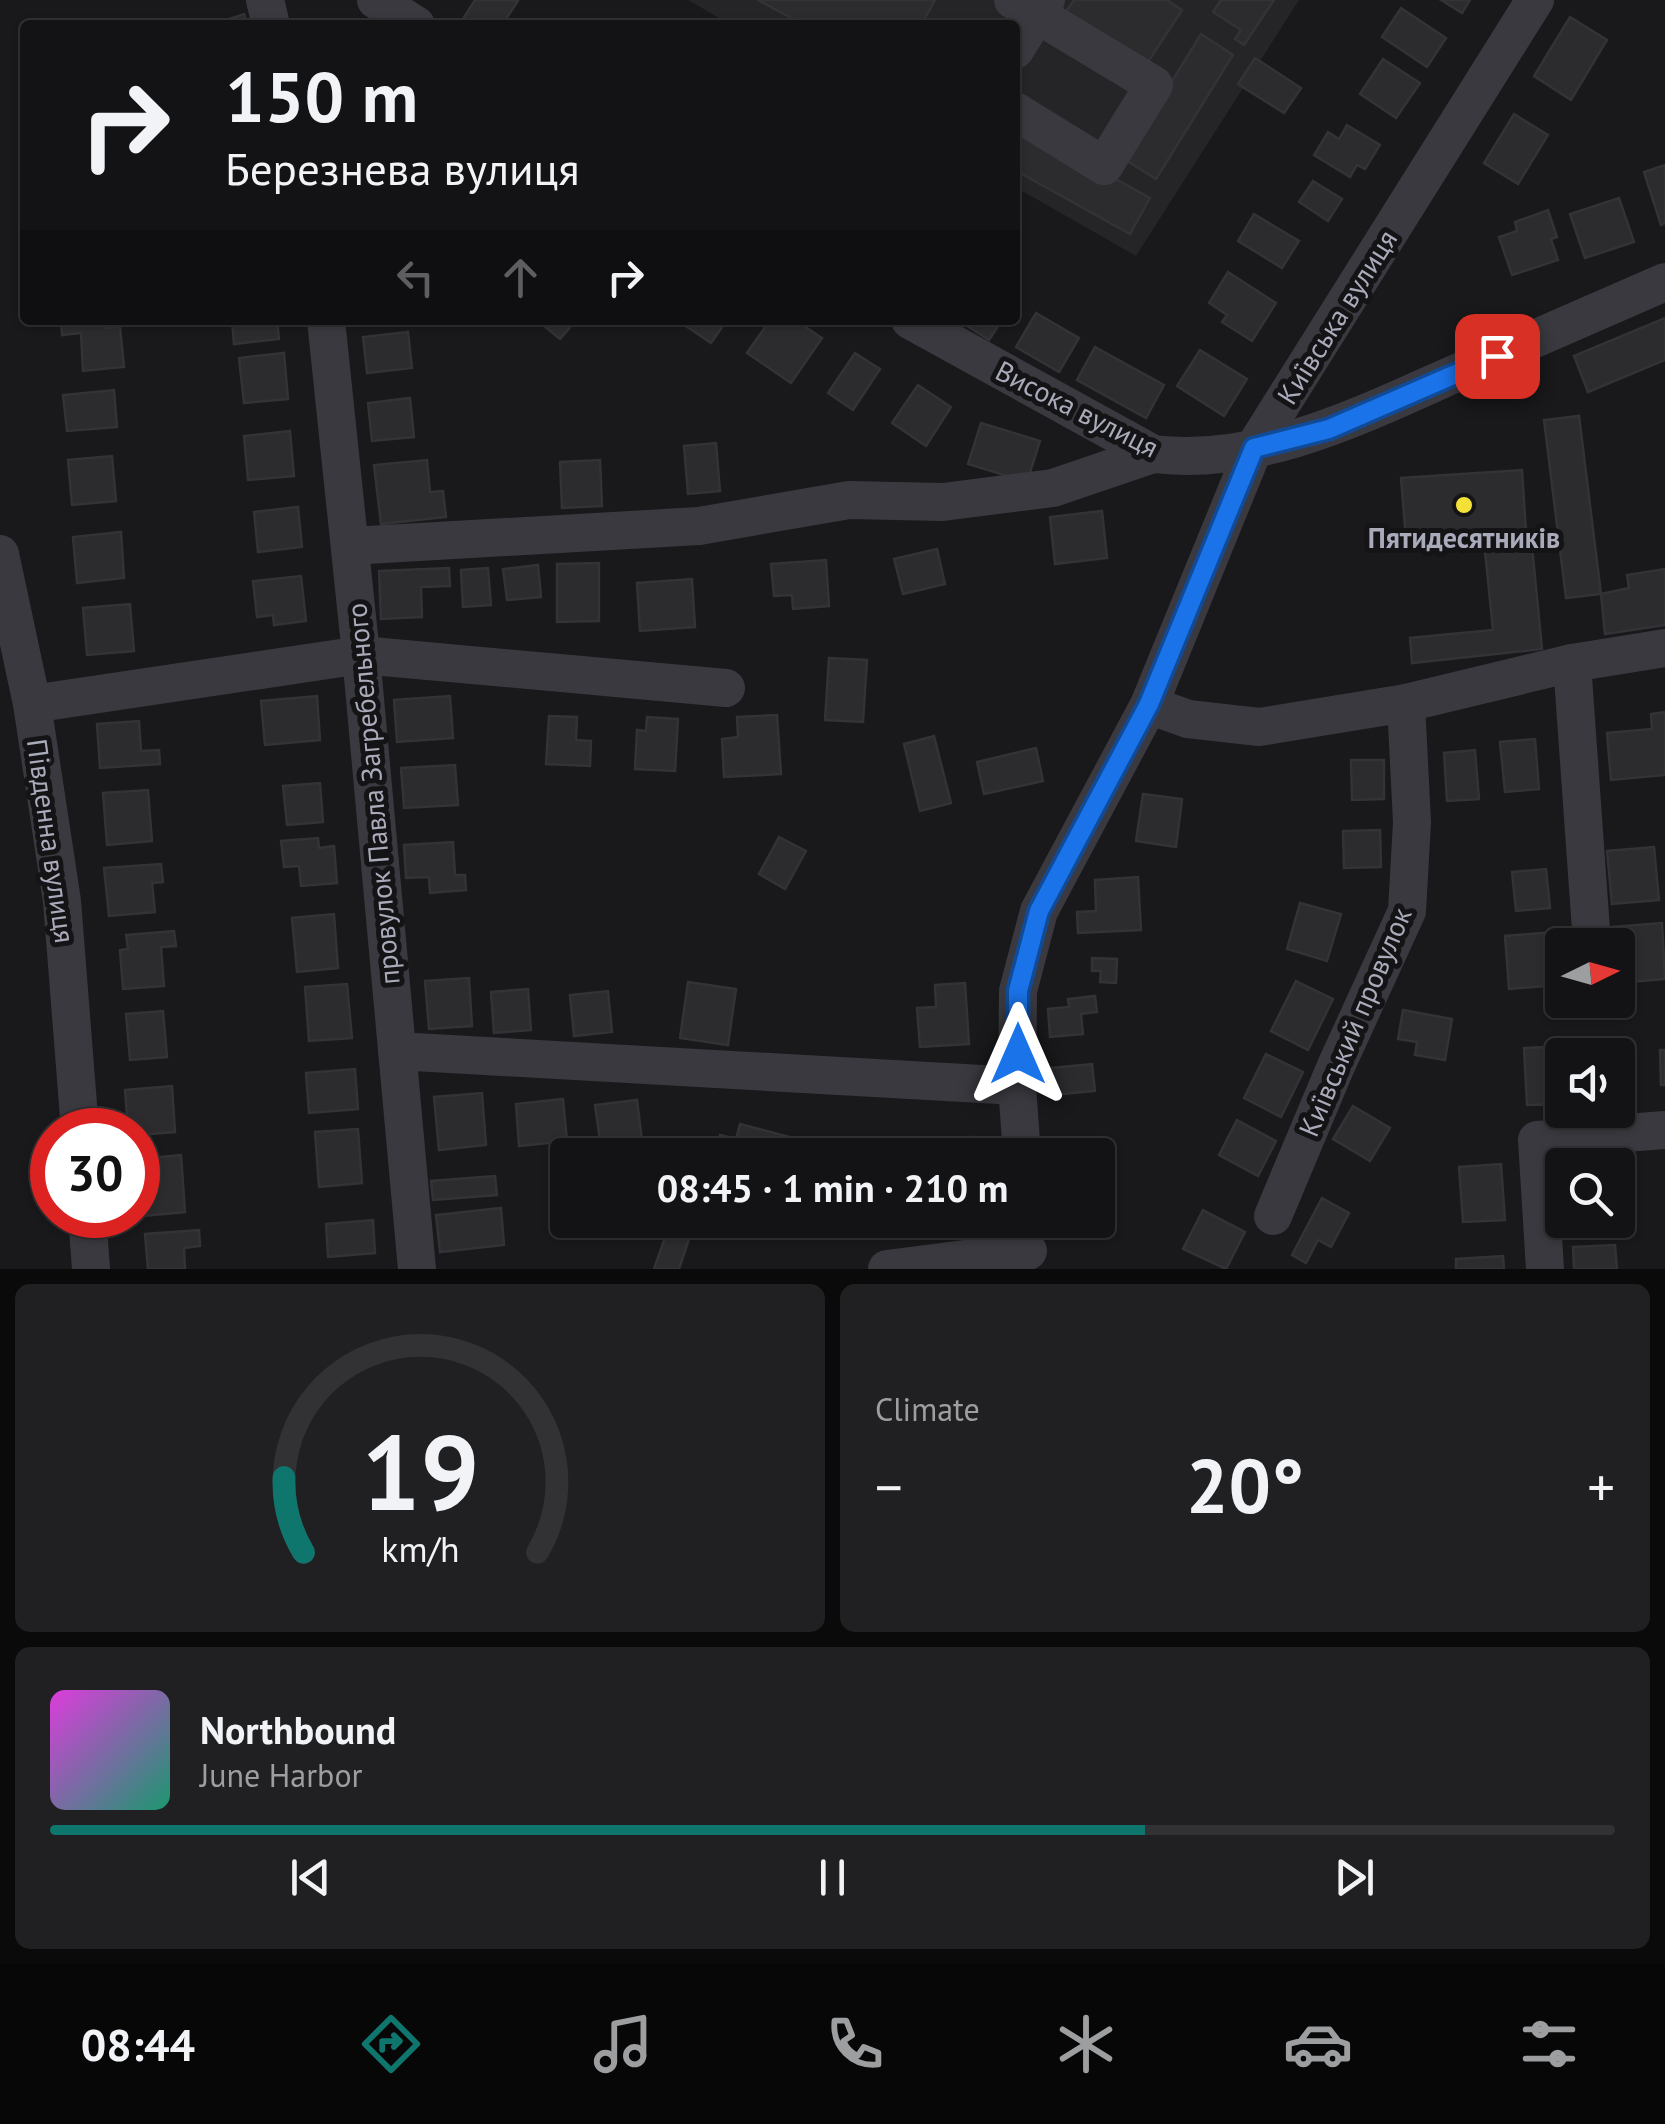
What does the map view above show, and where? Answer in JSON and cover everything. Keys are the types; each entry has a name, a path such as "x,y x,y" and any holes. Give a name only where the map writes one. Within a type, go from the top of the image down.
{"street":[{"path":"376,0 408,20"},
{"name":"Київська вулиця","path":"1021,1138 1018,991 1039,911 1149,704 1254,448 1535,0"},
{"path":"1020,37 1032,5 1154,85 1104,166 1020,113"},
{"name":"Висока вулиця","path":"919,325 1153,454 1186,458 1254,448 1329,429 1665,282"},
{"name":"провулок Павла Загребельного","path":"327,325 416,1269"},
{"path":"350,546 699,526 849,500 943,502 1053,488 1153,454"},
{"name":"Південна вулиця","path":"0,554 32,704 62,901 78,1108"},
{"path":"1149,704 1188,719 1259,727 1406,703 1572,663 1665,648"},
{"path":"32,704 360,655 726,688"},
{"path":"1572,663 1591,928"},
{"name":"Київський провулок","path":"1274,1216 1336,1066 1407,912 1412,822 1406,703"},
{"path":"396,1051 1017,1086"},
{"path":"1545,1269 1537,1140 1665,1130"},
{"path":"89,1238 91,1269"},
{"path":"887,1269 1028,1247"}],"shaded area":[{"path":"688,0 1299,0 1136,256 1020,190 1020,20 722,20"}],"building":[{"path":"475,0 518,1 505,20 462,20"},
{"path":"758,0 935,0 924,20 795,20"},
{"path":"1074,0 1167,0 1182,10 1146,65 1065,13"},
{"path":"1221,0 1274,0 1244,45 1235,39 1241,30 1213,12"},
{"path":"1441,0 1470,0 1462,13"},
{"path":"1401,8 1446,38 1427,67 1382,37"},
{"path":"1570,17 1607,40 1571,100 1534,76"},
{"path":"1201,34 1233,55 1156,179 1124,159"},
{"path":"1255,58 1301,88 1284,113 1238,84"},
{"path":"1383,59 1420,83 1396,118 1360,94"},
{"path":"1514,114 1548,135 1518,184 1484,163"},
{"path":"1347,125 1380,145 1365,169 1357,165 1350,177 1314,155 1328,132 1339,139"},
{"path":"1020,126 1150,198 1130,234 1020,173"},
{"path":"1665,165 1665,223 1661,225 1644,172"},
{"path":"1313,181 1342,199 1328,221 1299,202"},
{"path":"1619,198 1634,242 1585,258 1570,214"},
{"path":"1548,210 1557,237 1551,239 1558,260 1512,275 1499,237 1517,231 1515,222"},
{"path":"1254,214 1299,241 1282,268 1238,241"},
{"path":"1228,272 1276,303 1252,341 1222,322 1227,315 1209,303"},
{"path":"1036,313 1079,338 1059,372 1016,347"},
{"path":"1665,318 1665,360 1588,392 1574,356"},
{"path":"61,325 120,327 124,367 83,371 81,333 62,335"},
{"path":"232,325 278,325 279,339 234,344"},
{"path":"543,325 572,325 560,339"},
{"path":"684,325 724,325 711,343"},
{"path":"767,325 802,325 822,338 791,383 747,353"},
{"path":"966,325 999,325 989,340"},
{"path":"408,332 412,368 367,373 363,337"},
{"path":"1095,347 1164,385 1146,418 1077,380"},
{"path":"1200,350 1247,379 1224,416 1177,386"},
{"path":"284,353 288,399 244,403 239,358"},
{"path":"855,353 880,369 853,410 828,393"},
{"path":"918,385 951,407 926,446 892,423"},
{"path":"114,390 117,427 67,431 63,395"},
{"path":"410,398 414,437 372,441 368,403"},
{"path":"1579,416 1601,594 1566,598 1544,420"},
{"path":"981,423 1040,441 1027,482 968,464"},
{"path":"290,431 294,476 248,480 244,436"},
{"path":"716,443 720,491 688,494 684,446"},
{"path":"112,456 116,501 72,505 68,460"},
{"path":"427,460 430,492 443,491 446,517 381,524 374,465"},
{"path":"600,460 602,506 562,508 560,462"},
{"name":"Пятидесятників","path":"1522,470 1526,532 1406,540 1401,478"},
{"path":"298,507 302,547 258,552 254,512"},
{"path":"1102,511 1107,558 1055,564 1050,517"},
{"path":"121,532 124,578 77,583 73,537"},
{"path":"1532,546 1542,649 1412,663 1410,638 1493,630 1485,551"},
{"path":"937,549 945,584 903,594 894,559"},
{"path":"826,560 829,606 793,609 792,595 774,596 771,564"},
{"path":"599,563 599,621 557,622 557,564"},
{"path":"538,565 541,597 507,600 503,569"},
{"path":"449,568 450,586 421,587 422,617 381,619 379,571"},
{"path":"488,568 491,605 463,607 461,570"},
{"path":"1665,569 1665,625 1605,634 1601,594 1629,588 1627,575"},
{"path":"301,576 306,621 274,625 273,615 257,617 253,581"},
{"path":"692,579 695,627 640,631 637,583"},
{"path":"130,604 134,651 87,655 83,608"},
{"path":"829,658 867,660 863,722 825,720"},
{"path":"317,696 320,740 265,745 261,701"},
{"path":"450,696 453,738 397,742 394,700"},
{"path":"1665,712 1665,775 1611,780 1607,733 1652,729 1651,714"},
{"path":"777,715 781,774 724,777 722,739 738,737 737,717"},
{"path":"549,716 577,717 576,740 591,741 590,766 546,764"},
{"path":"647,717 678,719 675,771 635,769 637,730 646,731"},
{"path":"139,721 141,751 159,750 160,764 100,768 97,724"},
{"path":"934,736 951,803 920,811 904,744"},
{"path":"1535,739 1539,789 1505,792 1500,742"},
{"path":"1036,748 1043,781 984,794 977,762"},
{"path":"1475,750 1479,799 1447,801 1444,753"},
{"path":"1351,760 1384,760 1384,799 1352,800"},
{"path":"455,765 458,805 404,808 401,768"},
{"path":"320,783 323,822 287,825 283,786"},
{"path":"148,790 152,841 107,845 103,793"},
{"path":"1143,794 1182,799 1176,847 1136,841"},
{"path":"1380,830 1381,867 1344,868 1343,831"},
{"path":"779,837 806,851 785,889 759,874"},
{"path":"318,838 319,848 334,846 337,883 301,886 299,866 284,867 281,841"},
{"path":"453,842 455,875 465,875 466,890 430,893 429,877 406,878 404,845"},
{"path":"1654,847 1659,900 1612,904 1607,851"},
{"path":"161,864 163,882 152,883 155,912 109,916 104,868"},
{"path":"1546,869 1550,908 1516,911 1512,872"},
{"path":"1138,877 1141,930 1078,933 1077,912 1096,911 1095,880"},
{"path":"1300,903 1341,914 1327,961 1287,949"},
{"path":"334,914 338,968 297,972 292,918"},
{"path":"1662,923 1665,979 1635,982 1635,928 1612,927"},
{"path":"174,931 176,946 161,947 164,986 123,989 120,950 128,949 126,935"},
{"path":"1545,933 1545,986 1509,989 1505,936"},
{"path":"1092,958 1117,959 1116,983 1100,982 1101,971 1092,971"},
{"path":"469,978 472,1026 429,1029 425,981"},
{"path":"1296,981 1333,999 1308,1050 1271,1031"},
{"path":"688,982 736,989 728,1045 680,1038"},
{"path":"965,983 969,1044 920,1047 917,1008 936,1007 935,985"},
{"path":"347,984 352,1038 309,1041 305,987"},
{"path":"528,989 531,1030 494,1033 491,992"},
{"path":"608,991 612,1032 574,1036 570,995"},
{"path":"1095,996 1097,1012 1081,1014 1083,1034 1050,1037 1048,1009 1069,1007 1068,999"},
{"path":"1403,1010 1452,1019 1445,1060 1415,1055 1417,1042 1398,1039"},
{"path":"163,1011 167,1057 130,1060 126,1014"},
{"path":"1545,1047 1545,1104 1527,1105 1524,1048"},
{"path":"1660,1050 1665,1050 1665,1085 1661,1085"},
{"path":"1266,1054 1303,1072 1281,1117 1244,1098"},
{"path":"1092,1064 1095,1091 1053,1095 1051,1068"},
{"path":"355,1069 358,1109 309,1113 306,1073"},
{"path":"172,1086 175,1132 160,1133 160,1108 126,1108 125,1090"},
{"path":"482,1093 486,1145 439,1150 434,1097"},
{"path":"563,1099 567,1138 519,1146 516,1104"},
{"path":"637,1100 642,1138 600,1138 595,1105"},
{"path":"1353,1106 1390,1128 1370,1161 1333,1139"},
{"path":"1237,1120 1276,1141 1258,1176 1219,1155"},
{"path":"740,1124 794,1138 736,1138"},
{"path":"358,1129 362,1183 319,1187 315,1132"},
{"path":"181,1155 185,1212 160,1214 160,1157"},
{"path":"1501,1164 1505,1220 1463,1222 1459,1167"},
{"path":"495,1176 497,1195 433,1200 431,1181"},
{"path":"1322,1198 1349,1213 1331,1247 1318,1240 1306,1263 1292,1255"},
{"path":"501,1208 504,1245 440,1252 436,1215"},
{"path":"1203,1210 1245,1232 1226,1269 1183,1249"},
{"path":"373,1220 375,1253 328,1257 326,1224"},
{"path":"199,1230 200,1246 184,1248 185,1269 148,1269 145,1238 160,1238 160,1233"},
{"path":"665,1238 689,1238 679,1269 654,1269"},
{"path":"1615,1245 1617,1269 1574,1269 1573,1247"},
{"path":"1503,1256 1504,1269 1456,1269 1456,1259"}],"place":[{"name":"Пятидесятників","path":"1464,505"}],"route":[{"path":"1018,1054 1018,991 1039,911 1149,704 1254,448 1329,429 1497,356"}]}
